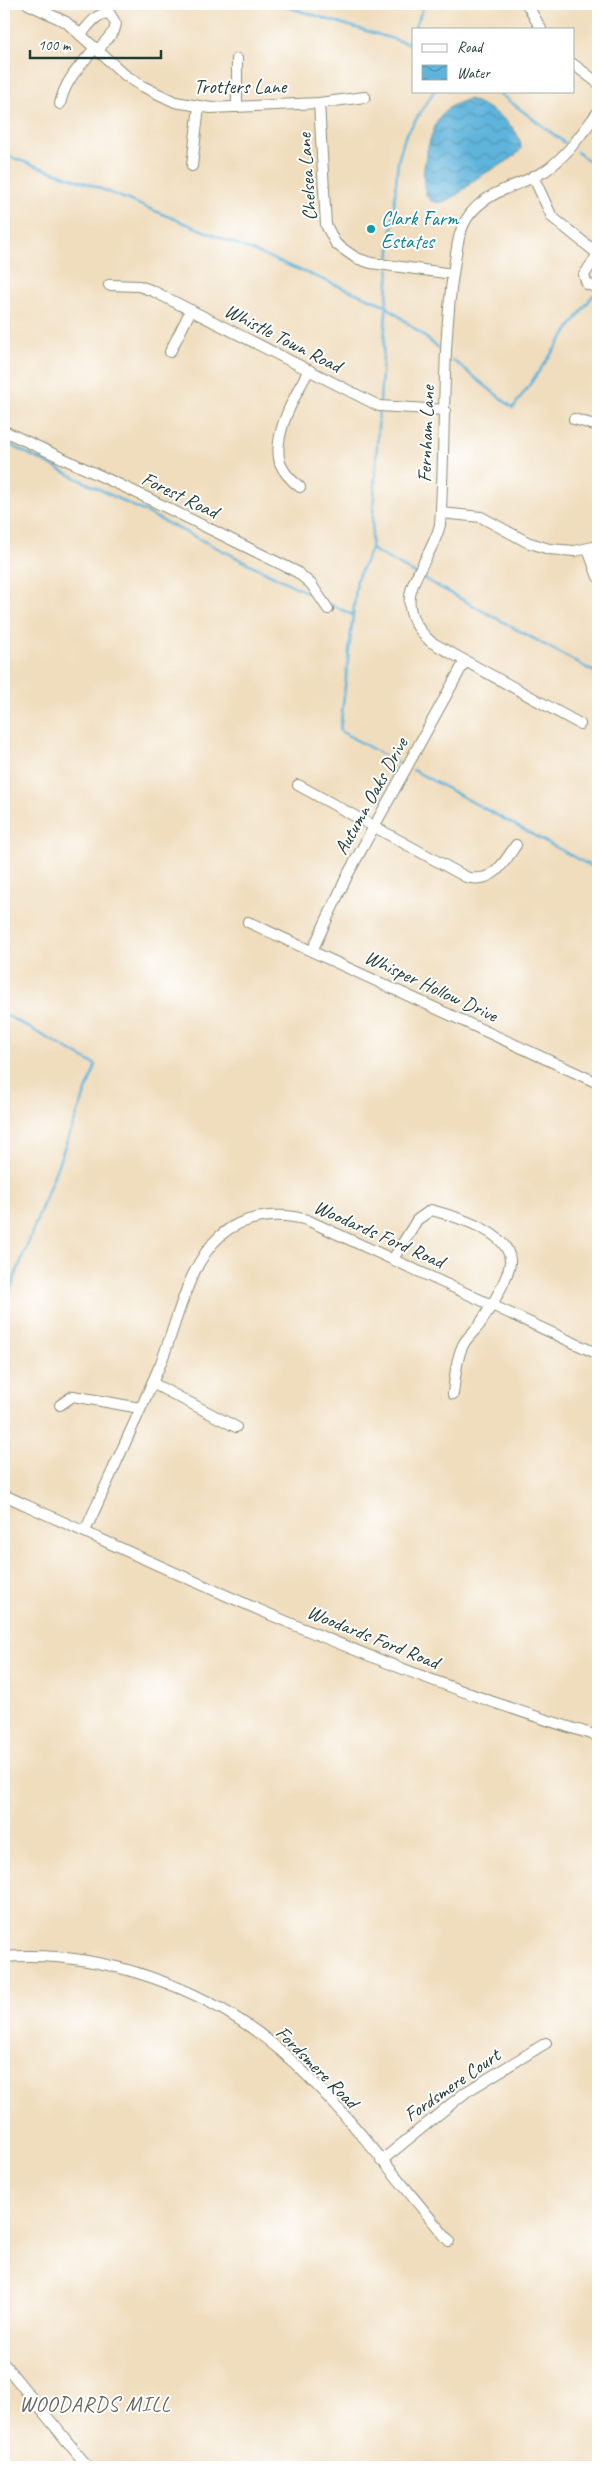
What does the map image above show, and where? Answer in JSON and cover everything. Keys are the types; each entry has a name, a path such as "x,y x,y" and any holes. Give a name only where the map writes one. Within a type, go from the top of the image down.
{"street":[{"name":"Trotters Lane","path":"28,4 52,14 80,35 125,75 142,86 175,102 199,106 237,107 365,97"},
{"path":"527,4 540,28"},
{"path":"60,104 63,91 70,78 114,31 116,24 110,14 105,12 100,14 80,35"},
{"path":"237,59 237,107"},
{"path":"574,65 598,83"},
{"name":"Chelsea Lane","path":"319,102 326,225 336,244 356,258 371,263 453,274"},
{"path":"192,166 199,106"},
{"name":"Fernham Lane","path":"580,724 431,642 420,632 414,622 410,606 411,584 438,534 441,513 448,312 459,238 469,215 483,201 533,176 559,160 598,112"},
{"path":"533,176 552,217 598,254 584,275 587,284 598,288"},
{"name":"Whistle Town Road","path":"110,285 139,286 191,310 379,406 445,410"},
{"path":"170,352 191,310"},
{"path":"300,487 290,478 281,464 280,448 286,415 309,370"},
{"path":"574,419 598,426"},
{"name":"Forest Road","path":"4,431 297,572 312,584 328,608"},
{"path":"441,513 481,517 528,542 549,550 565,551 593,547 598,577"},
{"name":"Autumn Oaks Drive","path":"312,951 348,874 465,661"},
{"path":"298,785 466,877 474,879 487,877 496,872 516,845"},
{"name":"Whisper Hollow Drive","path":"248,922 598,1083"},
{"path":"393,1259 417,1220 431,1210 455,1216 497,1237 507,1249 510,1262 492,1305 463,1345 452,1394"},
{"name":"Woodards Ford Road","path":"85,1531 152,1383 200,1261 222,1235 238,1225 255,1218 274,1215 302,1218 598,1354"},
{"path":"152,1383 236,1427"},
{"path":"60,1404 73,1396 140,1408"},
{"name":"Woodards Ford Road","path":"4,1495 377,1660 598,1736"},
{"name":"Fordsmere Road","path":"4,1957 67,1959 113,1967 153,1978 206,2001 280,2050 322,2092 449,2241"},
{"name":"Fordsmere Court","path":"381,2161 466,2092 546,2043"},
{"path":"4,2364 88,2467"}],"water":[{"path":"468,99 493,111 510,125 520,140 521,149 512,158 477,178 447,201 431,200 426,193 423,180 427,149 432,134 437,122 445,111"}],"waterway":[{"path":"277,4 412,45"},
{"path":"414,28 425,4"},
{"path":"408,43 412,33"},
{"path":"389,262 398,161 405,137 433,92"},
{"path":"497,92 565,143"},
{"path":"577,152 598,168"},
{"path":"4,155 89,184 385,305 440,349"},
{"path":"380,402 389,268"},
{"path":"453,360 513,408 593,295"},
{"path":"379,410 371,549 357,579 340,731 400,764"},
{"path":"4,442 316,597"},
{"path":"371,549 416,574"},
{"path":"421,577 598,674"},
{"path":"330,604 353,615"},
{"path":"413,770 598,870"},
{"path":"4,1014 96,1065 4,1306"}],"place":[{"name":"Clark Farm Estates","path":"371,229"}],"district":[{"name":"WOODARDS MILL","path":"95,2404"}]}
